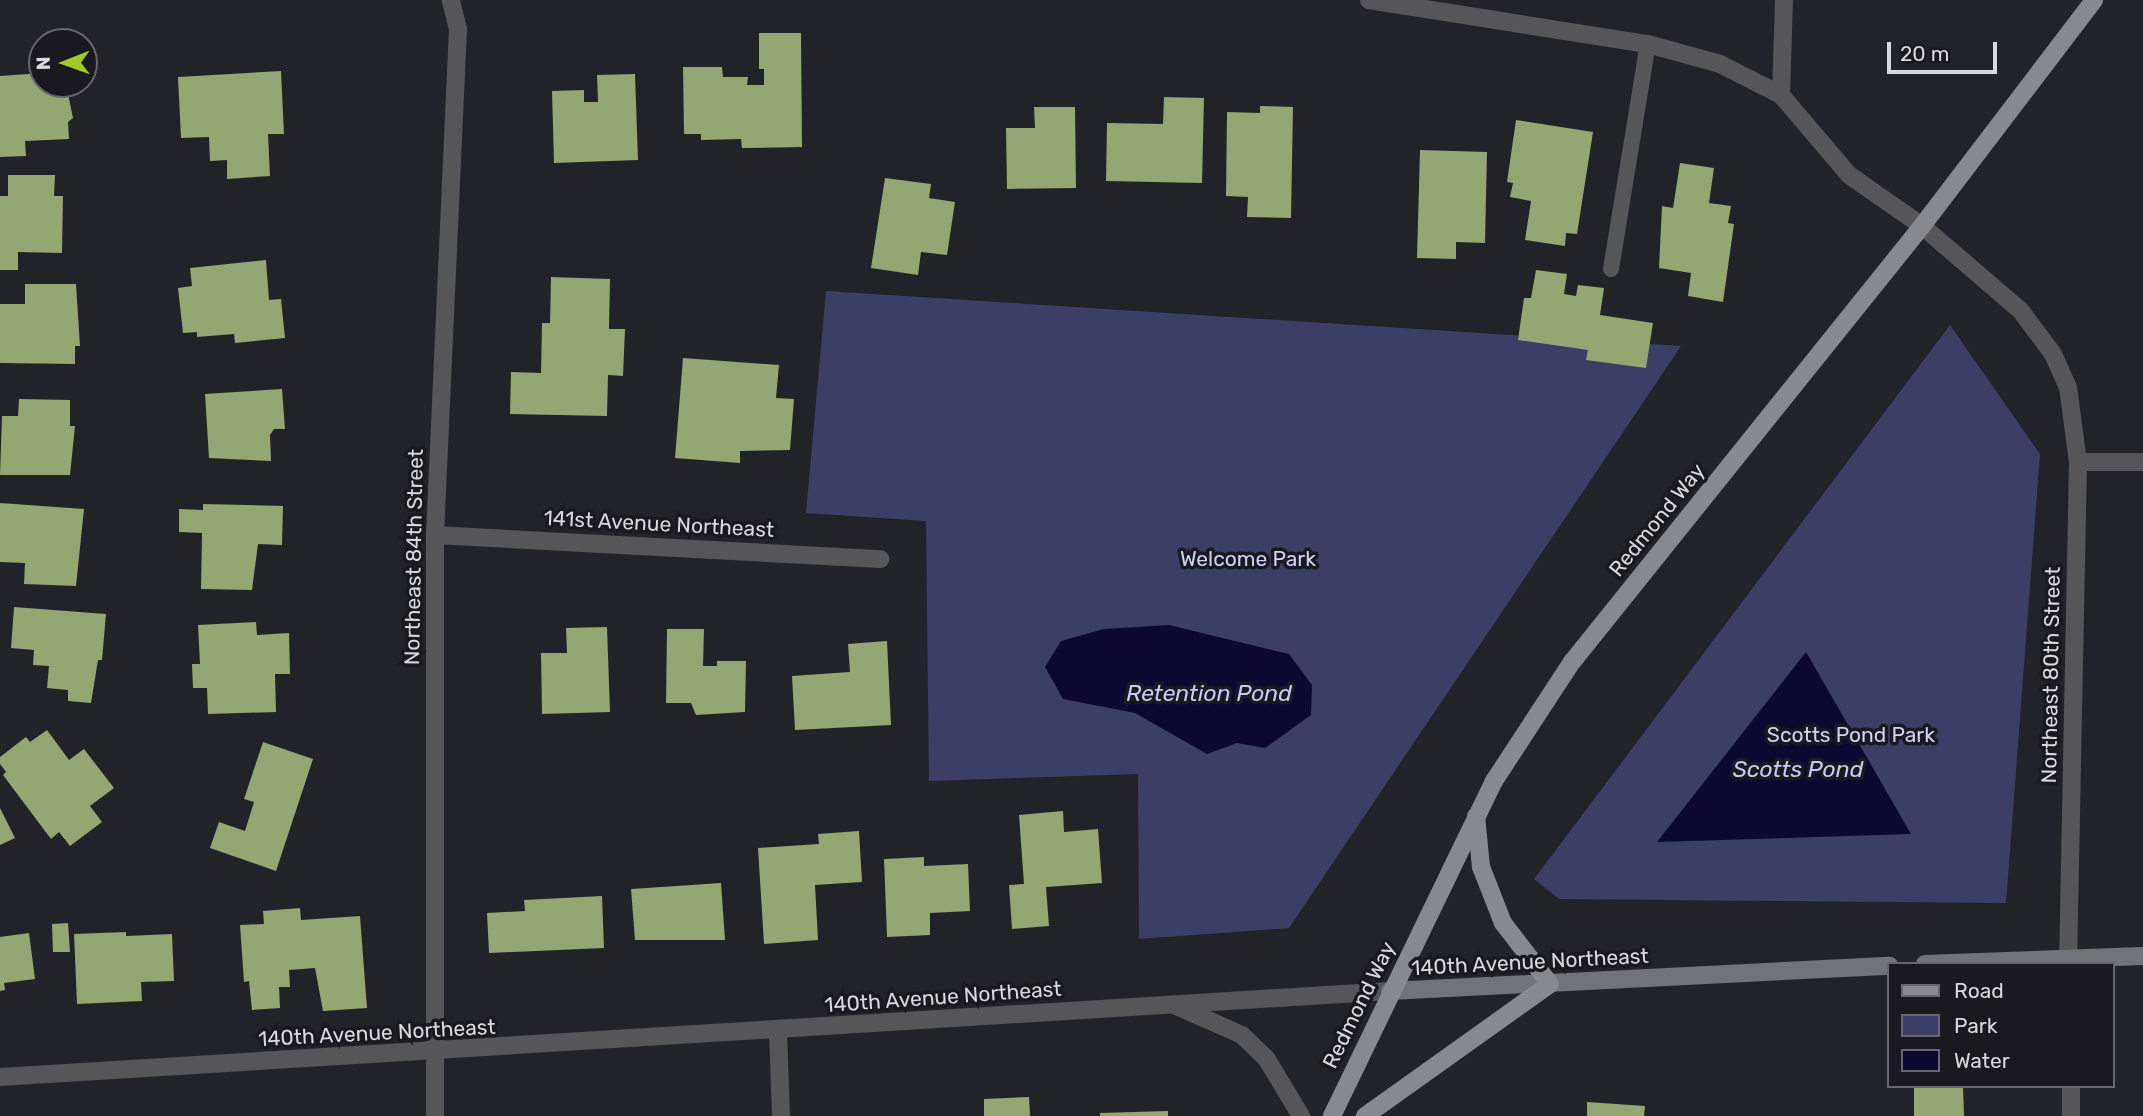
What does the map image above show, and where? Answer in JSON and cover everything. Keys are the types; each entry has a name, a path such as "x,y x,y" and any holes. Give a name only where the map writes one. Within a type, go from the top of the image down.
{"main road":[{"name":"Redmond Way","path":"1332,1116 1476,816 1572,662 1922,226 2094,0"},
{"path":"1365,1116 1550,984 1503,923 1481,867 1476,816"},
{"path":"1996,962 2143,956"},
{"name":"140th Avenue Northeast","path":"1390,991 1888,966"}],"street":[{"name":"Northeast 84th Street","path":"435,1116 435,535 458,29 451,0"},
{"path":"1369,0 1409,3 1648,44 1720,64 1781,94 1784,0"},
{"name":"Northeast 80th Street","path":"1781,94 1849,175 1922,226 2021,311 2053,354 2068,387 2078,463 2067,960"},
{"path":"2078,463 2143,462"},
{"name":"141st Avenue Northeast","path":"435,535 880,559"},
{"name":"140th Avenue Northeast","path":"0,1077 436,1053 1171,1003 1390,991"},
{"path":"1171,1003 1242,1035 1266,1058 1301,1116"},
{"path":"778,1031 781,1116"},
{"path":"2071,1088 2071,1116"}],"lane":[{"path":"1611,269 1648,44"}],"green space":[{"name":"Welcome Park","path":"826,291 1681,346 1289,928 1139,939 1138,774 929,781 926,521 806,513"},
{"name":"Scotts Pond Park","path":"1950,325 2040,454 2006,903 1559,899 1534,879"}],"water":[{"name":"Retention Pond","path":"1169,625 1289,654 1312,685 1311,715 1265,748 1237,743 1207,754 1135,713 1063,699 1045,667 1061,641 1104,629"},
{"name":"Scotts Pond","path":"1806,652 1911,834 1657,842"}],"building":[{"path":"759,33 801,33 802,147 742,148 741,139 701,140 701,134 684,134 683,67 722,67 723,77 748,77 747,85 764,85 764,69 759,69"},
{"path":"281,71 284,134 268,134 270,176 227,179 227,160 210,161 209,137 181,138 178,77"},
{"path":"28,74 28,98 69,98 73,118 68,122 69,139 25,141 26,156 0,157 0,76"},
{"path":"635,74 638,160 554,163 552,91 584,90 584,102 598,102 597,75"},
{"path":"1164,97 1204,98 1202,183 1106,181 1107,123 1163,124"},
{"path":"1260,106 1293,107 1291,218 1247,217 1248,197 1226,196 1227,112 1260,113"},
{"path":"1034,107 1075,107 1076,188 1007,189 1006,128 1035,128"},
{"path":"1516,120 1593,132 1577,234 1566,233 1565,246 1525,240 1531,201 1510,197 1513,183 1507,182"},
{"path":"1420,150 1487,152 1485,243 1456,242 1456,259 1417,258"},
{"path":"1680,163 1714,168 1709,203 1731,206 1728,223 1734,224 1723,302 1688,296 1691,273 1659,268 1662,206 1673,208"},
{"path":"8,175 55,175 54,196 63,196 62,253 18,252 18,270 0,270 0,196 8,196"},
{"path":"885,178 931,184 929,198 955,202 947,255 921,252 918,275 871,268"},
{"path":"266,260 269,300 281,299 285,338 235,343 234,334 197,337 197,332 183,333 178,288 192,286 190,268"},
{"path":"1536,270 1567,274 1564,294 1576,296 1578,285 1604,288 1600,315 1653,323 1646,368 1586,360 1588,350 1518,340 1524,298 1531,298"},
{"path":"551,277 610,279 609,329 625,329 623,376 608,375 607,416 510,414 511,372 541,373 542,323 550,323"},
{"path":"25,284 76,284 80,346 75,346 75,364 0,363 0,304 25,304"},
{"path":"683,358 779,365 776,398 794,399 790,450 740,451 740,463 675,458"},
{"path":"282,389 285,429 274,429 270,435 271,461 209,458 205,394"},
{"path":"19,399 70,400 70,426 75,426 70,475 0,475 2,416 18,416"},
{"path":"0,503 84,509 76,586 24,584 25,563 0,562"},
{"path":"203,504 283,506 282,545 258,544 252,590 201,589 202,533 179,532 179,509 203,510"},
{"path":"14,607 106,614 102,660 98,660 91,703 68,701 68,690 47,688 49,666 33,665 34,650 11,648"},
{"path":"256,622 257,635 289,633 290,674 275,674 276,712 208,714 207,688 193,688 192,664 200,664 198,625"},
{"path":"607,627 610,712 542,714 541,653 567,653 566,628"},
{"path":"667,629 704,629 703,666 717,666 717,661 746,661 745,712 696,715 691,703 666,703"},
{"path":"887,641 891,725 795,730 792,676 850,672 848,644"},
{"path":"47,730 69,760 84,749 114,788 90,806 102,822 70,846 59,832 51,839 3,775 6,772 0,764 0,757 26,737 30,742"},
{"path":"263,742 313,759 276,871 210,848 219,822 245,831 254,802 244,799"},
{"path":"0,808 15,838 0,845"},
{"path":"1063,811 1064,832 1098,829 1102,883 1046,887 1049,926 1012,929 1009,885 1024,884 1019,815"},
{"path":"859,831 862,882 815,885 818,940 764,944 758,848 819,844 818,834"},
{"path":"924,857 924,866 968,864 970,911 930,913 930,935 887,937 884,859"},
{"path":"721,883 725,940 635,940 631,889"},
{"path":"602,896 604,948 489,953 487,913 525,911 524,900"},
{"path":"300,908 301,920 360,916 367,1008 323,1011 315,968 289,970 290,987 279,987 280,1008 252,1010 249,981 244,982 240,925 264,924 263,911"},
{"path":"68,923 70,952 53,952 52,924"},
{"path":"126,932 126,936 172,934 174,981 141,982 142,1001 77,1004 74,934"},
{"path":"29,933 35,979 4,983 5,990 0,991 0,937"},
{"path":"1914,1088 1963,1088 1964,1116 1914,1116"},
{"path":"1029,1097 1030,1116 984,1116 984,1099"},
{"path":"1587,1102 1645,1106 1644,1116 1587,1116"},
{"path":"1168,1111 1168,1116 1100,1116 1100,1113"}]}
